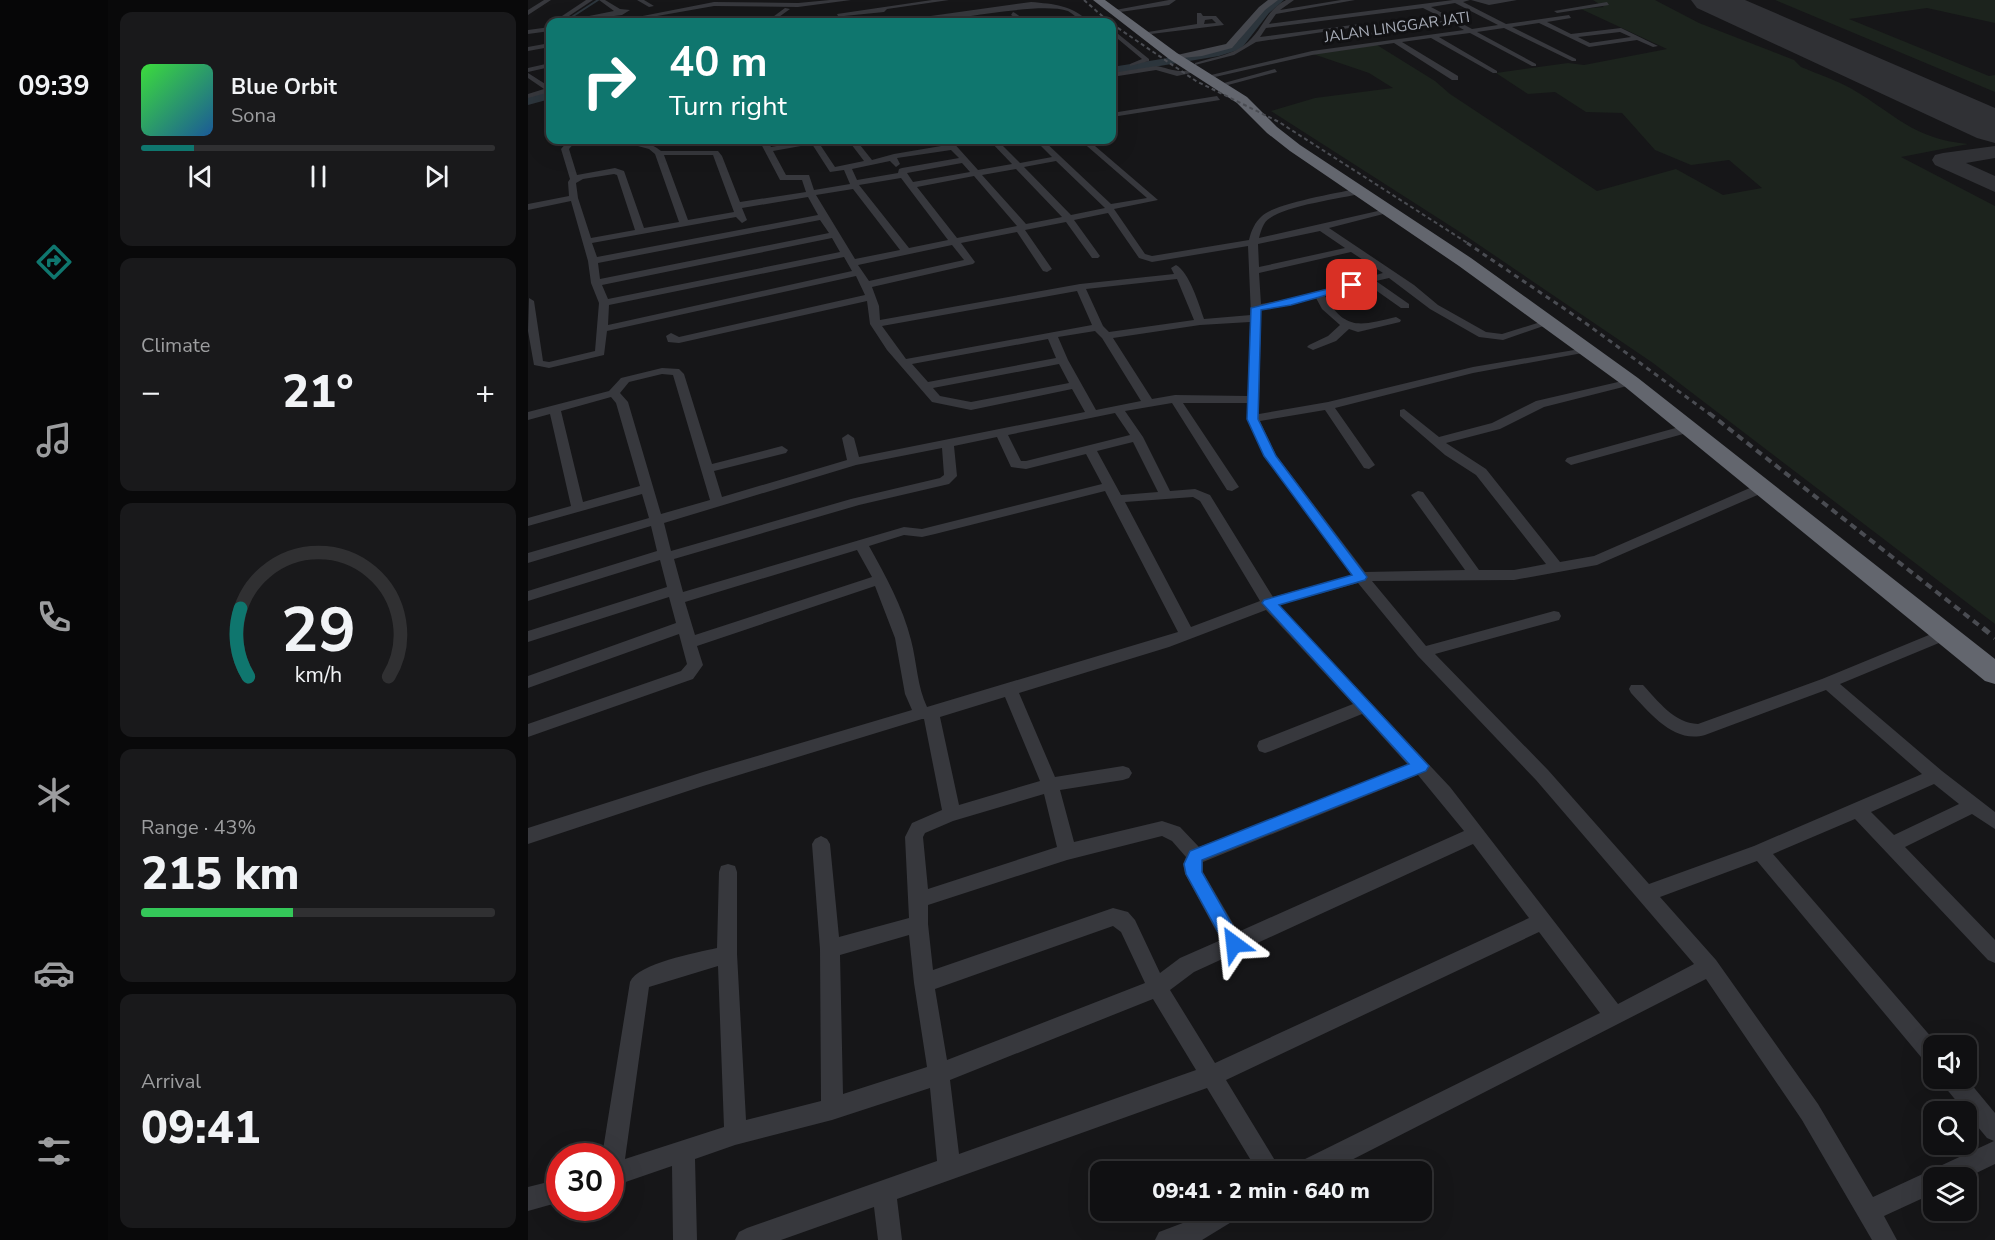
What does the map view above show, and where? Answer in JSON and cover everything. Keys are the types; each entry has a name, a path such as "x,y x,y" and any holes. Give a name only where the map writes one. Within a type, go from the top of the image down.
{"highway":[{"path":"1098,0 1242,100 1276,129 1360,191 1472,260 1550,322 1706,435 1995,652"},
{"path":"1188,61 1228,82 1250,99 1276,129 1594,340 1764,487 1995,674"}],"street":[{"path":"528,13 548,0"},
{"path":"562,18 590,0"},
{"path":"602,0 631,18"},
{"path":"639,0 651,6"},
{"path":"681,0 695,7"},
{"path":"639,18 735,0"},
{"path":"755,4 777,0"},
{"path":"798,5 822,0"},
{"path":"714,4 798,5 848,0"},
{"path":"878,0 890,18"},
{"path":"842,18 840,14 946,0"},
{"path":"1117,13 1169,3 1174,0"},
{"path":"1116,74 1156,68 1167,69 1177,74 1188,61 1231,44 1259,11 1274,0"},
{"path":"1255,40 1281,4 1291,0"},
{"path":"1274,12 1332,1 1352,0"},
{"path":"1263,27 1467,0"},
{"path":"1474,0 1486,3 1514,0"},
{"path":"1332,1 1358,15"},
{"path":"925,18 1029,2 1059,6 1071,10 1081,18"},
{"path":"1457,2 1574,60"},
{"path":"587,18 661,4"},
{"path":"1533,14 1607,4"},
{"path":"1392,5 1401,9"},
{"path":"1425,6 1534,65"},
{"path":"775,18 787,9"},
{"path":"1554,11 1580,22"},
{"path":"967,13 973,18"},
{"path":"1429,14 1439,13"},
{"path":"662,14 670,18"},
{"path":"1013,14 1019,18"},
{"path":"1345,17 1455,78"},
{"name":"JALAN LINGGAR JATI","path":"1215,75 1312,53 1569,17"},
{"path":"1149,35 1200,20"},
{"path":"1308,21 1343,48"},
{"path":"1372,33 1454,21"},
{"path":"1540,21 1593,45 1638,38"},
{"path":"1188,61 1232,53 1255,40 1361,24"},
{"path":"1591,27 1601,31"},
{"path":"528,32 546,29"},
{"path":"1570,36 1622,30 1655,46"},
{"path":"1116,35 1147,60 1116,67"},
{"path":"1284,36 1293,42"},
{"path":"1432,36 1495,72"},
{"path":"530,47 546,45"},
{"path":"1303,47 1312,53"},
{"path":"1307,63 1318,61"},
{"path":"528,70 546,66"},
{"path":"1228,82 1285,69"},
{"path":"1263,74 1272,79"},
{"path":"530,78 546,87"},
{"path":"528,94 546,90"},
{"path":"1116,114 1217,98"},
{"path":"530,302 537,360 543,365 600,353 604,303 596,283 588,241 574,198 572,182 574,179 565,149 569,144"},
{"path":"638,144 656,150 715,153 737,210 748,230"},
{"path":"659,144 656,150 684,222"},
{"path":"816,144 833,170 946,144"},
{"path":"855,144 869,162"},
{"path":"951,144 1021,228 1047,269"},
{"path":"997,144 1068,218 1095,256"},
{"path":"1044,144 1109,208 1142,256 1152,259 1322,228 1388,210"},
{"path":"604,303 851,263 1154,200 1089,144"},
{"path":"766,145 783,178 804,176 823,217 866,285 871,297 875,324 891,348 906,362 936,399 971,406 1074,384"},
{"path":"866,285 968,264 970,260 892,158"},
{"path":"913,185 1060,158"},
{"path":"588,241 964,160"},
{"path":"847,167 855,184 908,252"},
{"path":"574,179 603,172 621,173 640,231"},
{"path":"1360,191 1285,208 1266,216 1257,228 1253,242 1256,313 1253,419 1270,456 1361,577 1424,652 1542,775 1709,967 1810,1112 1885,1240"},
{"path":"528,207 574,198"},
{"path":"593,261 823,217"},
{"path":"1322,228 1391,274 1434,307 1486,337 1503,337 1550,322"},
{"path":"596,283 834,235"},
{"path":"1255,271 1352,249"},
{"path":"1170,257 1190,292 1200,322"},
{"path":"603,329 658,319 851,263"},
{"path":"1107,336 1256,313 1391,274"},
{"path":"875,324 1080,287 1181,276"},
{"path":"1369,281 1405,306"},
{"path":"1080,287 1098,327 1107,336 1148,402"},
{"path":"1319,294 1326,307 1346,324 1358,329 1396,320"},
{"path":"670,336 672,340 679,340 871,297"},
{"path":"1313,347 1342,332 1346,324"},
{"path":"906,362 1098,327"},
{"path":"1052,334 1074,384 1092,412"},
{"path":"1253,419 1328,406 1473,370 1588,349"},
{"path":"927,386 1062,360"},
{"path":"528,416 613,393 625,380 662,371 675,371 678,374 717,502"},
{"path":"1437,441 1496,426 1540,404 1631,382"},
{"path":"528,731 687,675 695,665 648,488 622,402 613,393"},
{"path":"528,558 854,462 1002,434 1092,412 1148,402 1174,399 1254,400"},
{"path":"1174,399 1232,487"},
{"path":"1328,406 1370,465"},
{"path":"1117,408 1137,437 1166,495"},
{"path":"555,409 578,508"},
{"path":"1404,412 1449,452 1481,472 1555,566"},
{"path":"1002,434 1016,464 1020,465 1137,437"},
{"path":"1570,461 1706,435"},
{"path":"848,438 854,462"},
{"path":"528,596 664,555 856,502 945,481 951,476 948,443"},
{"path":"1090,449 1187,634"},
{"path":"706,469 782,450"},
{"path":"528,836 703,779 1010,690 1187,634 1269,603 1361,577 1514,575 1606,556 1764,487"},
{"path":"528,522 648,488"},
{"path":"528,637 904,531 922,533 1112,493 1166,495 1196,493 1205,498 1269,603 1421,766 1615,1016"},
{"path":"1418,495 1460,550 1475,575"},
{"path":"860,543 880,579 903,638 913,694 927,713 952,813"},
{"path":"689,643 880,579"},
{"path":"1424,652 1554,616"},
{"path":"528,682 685,626"},
{"path":"1637,690 1670,722 1682,729 1695,730 1828,683 1946,634"},
{"path":"1828,683 1936,776 1995,822"},
{"path":"1010,690 1050,785 1067,852"},
{"path":"1265,746 1364,706"},
{"path":"1234,944 1194,874 1192,864 1196,856 1421,766"},
{"path":"949,1170 939,1074 924,983 918,924 919,900 914,837 918,828 952,813 1050,785 1122,773"},
{"path":"1647,893 1760,852 1936,776"},
{"path":"1892,845 1973,805"},
{"path":"1857,809 1995,954"},
{"path":"919,900 1067,852 1167,827 1178,832 1196,856"},
{"path":"624,1171 735,1134 831,1109 939,1074 1157,988 1187,965 1476,834"},
{"path":"821,844 830,949 831,1109"},
{"path":"1760,852 1923,1043"},
{"path":"728,872 727,954 735,1134"},
{"path":"924,983 1113,918 1121,918 1128,926 1157,988 1264,1161"},
{"path":"758,1238 1211,1076 1543,921"},
{"path":"830,949 918,924"},
{"path":"616,1143 640,982 649,976 727,954"},
{"path":"1325,1161 1709,967"},
{"path":"1961,1089 1995,1130"},
{"path":"683,1152 685,1240"},
{"path":"1963,1167 1995,1152"},
{"path":"1869,1211 1923,1186"},
{"path":"884,1192 890,1240"},
{"path":"528,1199 546,1194"},
{"path":"1167,1240 1204,1234 1218,1221"}],"shaded area":[{"path":"1593,0 1655,0 1699,23 1794,60 1801,67 1846,86 1867,98 1918,131 1933,137 1968,144 1901,157 1995,206 1995,624 1653,363 1463,234 1271,111 1315,98 1393,88 1369,73 1313,54 1377,45 1435,81 1450,94 1597,191 1676,169 1723,195 1762,188 1729,160 1691,165 1655,150 1622,113 1586,112 1555,92 1528,94 1496,73 1568,63 1584,65 1667,49 1581,9 1604,7"},
{"path":"1775,0 1995,0 1995,23 1927,8 1849,19 1989,76 1995,75 1995,92"}],"waterway":[{"path":"570,18 598,0"},
{"path":"1116,70 1219,53 1237,47 1265,11 1279,0"},
{"path":"528,101 546,96"}],"taxiway":[{"path":"1995,152 1943,160 1995,185"}],"runway":[{"path":"1711,0 1995,127"}],"railway":[{"path":"1084,0 1104,18"},
{"path":"1116,27 1196,81 1279,122 1469,244"},
{"path":"1467,243 1584,322 1711,415"},
{"path":"1709,413 1985,630"},
{"path":"1983,628 1995,638"}],"route":[{"path":"1234,944 1194,874 1192,864 1196,856 1421,766 1269,603 1361,577 1270,456 1253,419 1256,308 1291,302 1352,285"}]}
